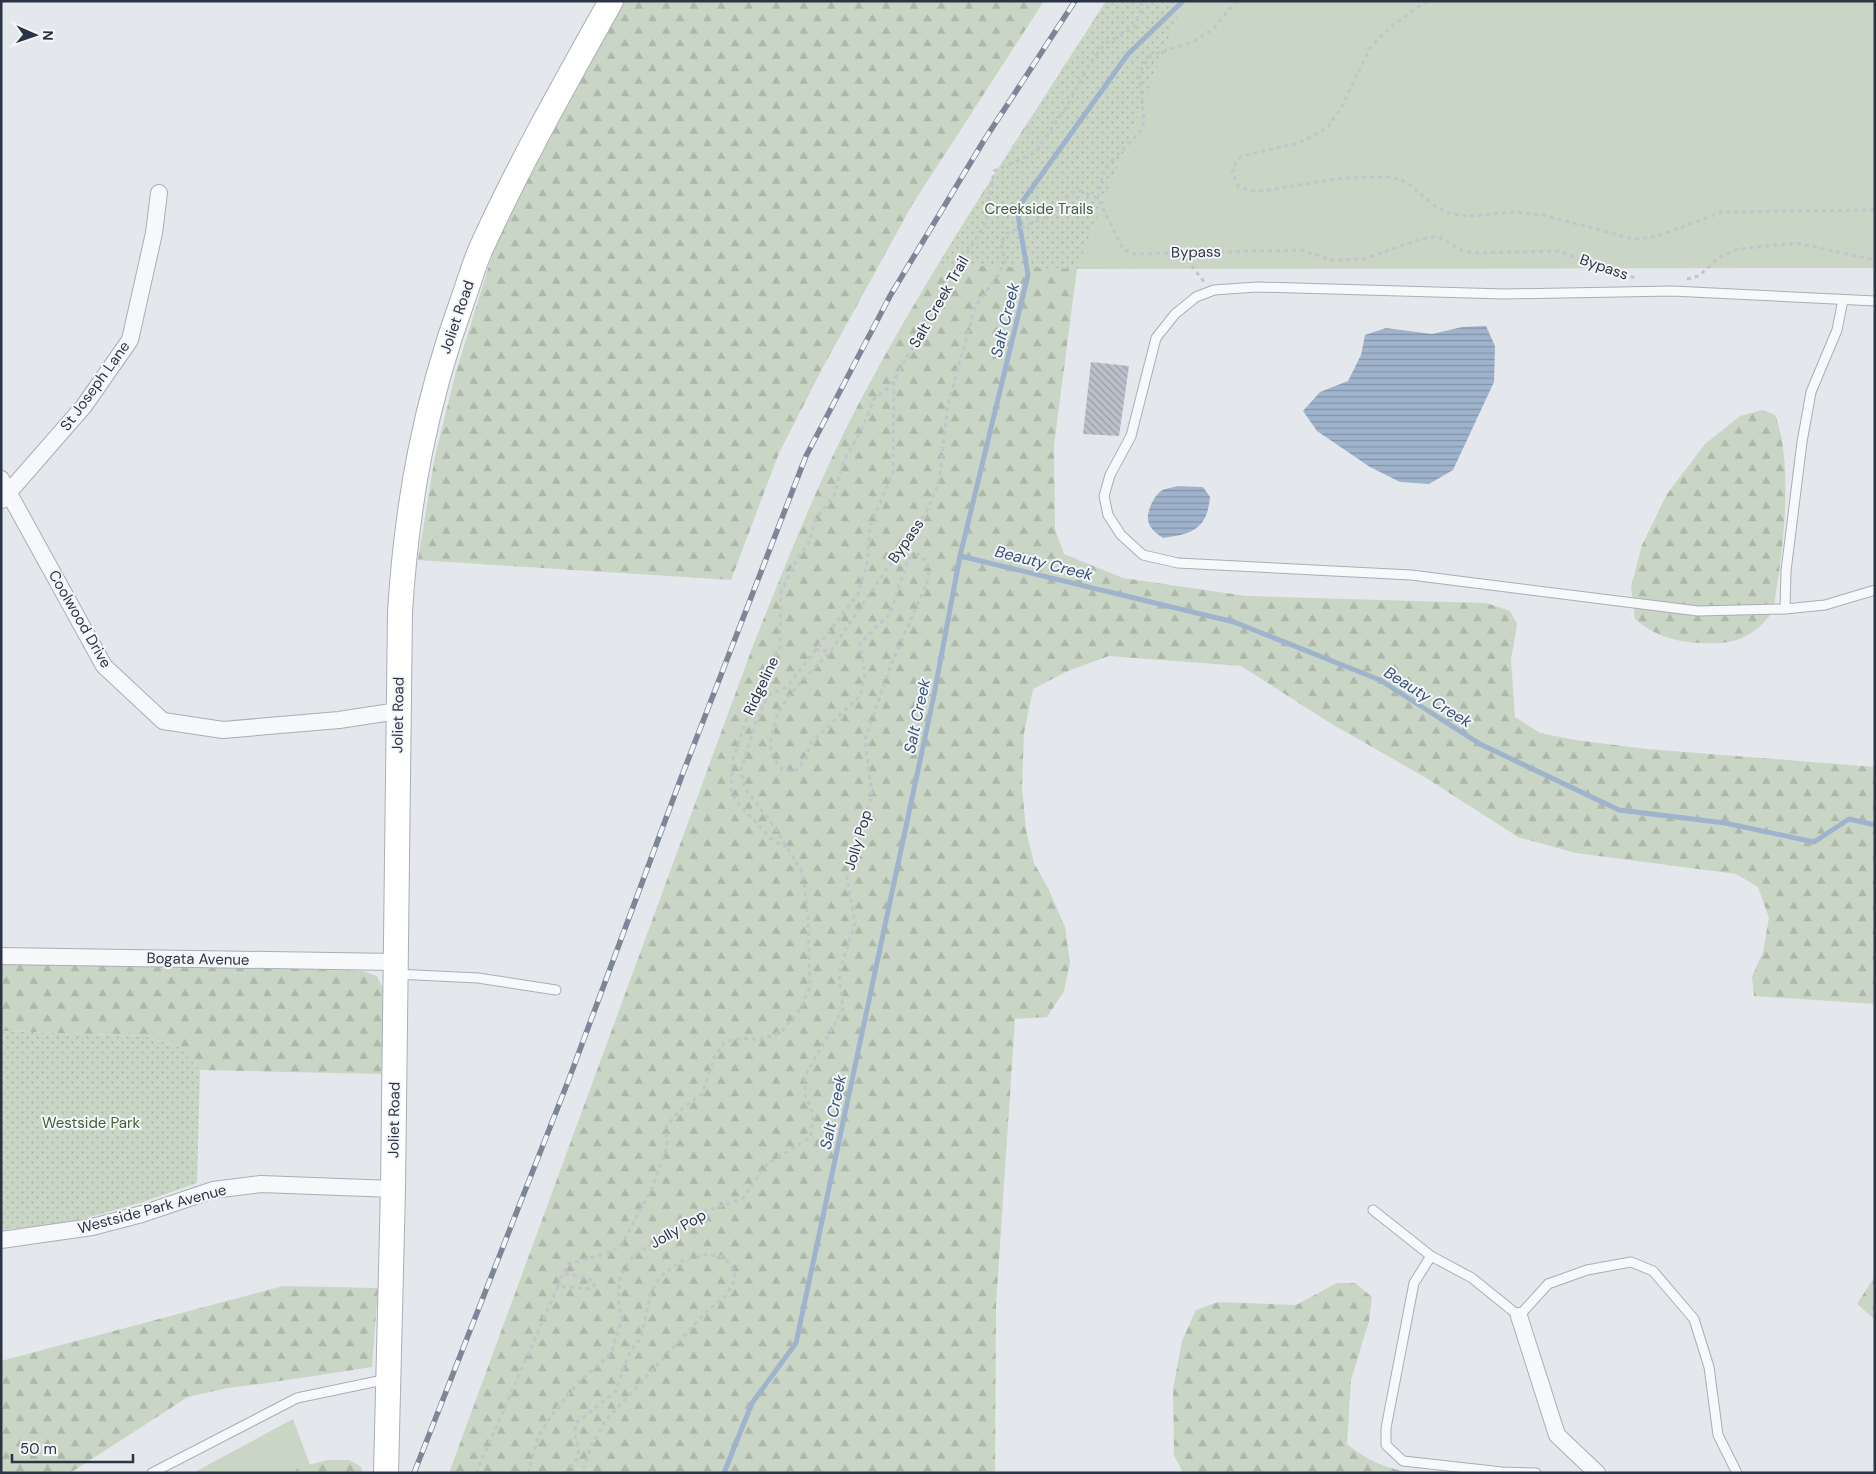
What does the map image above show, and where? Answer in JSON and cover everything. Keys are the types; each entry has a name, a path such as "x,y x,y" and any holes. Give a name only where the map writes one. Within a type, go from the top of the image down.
{"main road":[{"name":"Joliet Road","path":"386,1473 393,1189 398,711 404,540 418,458 435,382 483,243 553,105 611,1"}],"street":[{"name":"St Joseph Lane","path":"4,491 84,406 130,340 154,234 159,193"},
{"name":"Coolwood Drive","path":"4,491 104,666 163,721 222,730 339,720 398,711"},
{"name":"Bogata Avenue","path":"1,956 395,968"},
{"name":"Westside Park Avenue","path":"1,1240 92,1227 222,1189 261,1184 393,1189"},
{"path":"1519,1316 1557,1435 1597,1473"}],"lane":[{"path":"1875,301 1672,291 1504,294 1257,288 1214,290 1196,297 1175,314 1156,338 1131,436 1108,482 1104,496 1108,515 1121,535 1143,555 1178,563 1410,575 1698,610 1785,609 1825,605 1875,590"},
{"path":"1785,609 1786,572 1810,392 1837,330 1843,300"},
{"path":"395,968 556,990"},
{"path":"1373,1210 1431,1256 1472,1278 1519,1316 1548,1284 1587,1270 1631,1262 1653,1271 1694,1319 1709,1367 1718,1435 1737,1473"},
{"path":"1431,1256 1414,1283 1386,1428 1386,1445 1403,1461 1502,1472 1536,1473"},
{"path":"152,1473 297,1398 388,1379"}],"path":[{"name":"Salt Creek Trail","path":"815,649 858,594 867,564 870,526 893,472 894,380 985,224 994,171 1035,152 1067,106 1088,67 1104,44 1134,28 1142,8 1141,1"},
{"path":"1098,198 1104,169 1142,130 1144,120 1138,73 1151,55 1193,42 1214,28 1236,1"},
{"path":"1427,1 1393,25 1371,46 1341,108 1327,128 1299,143 1241,156 1232,172 1238,186 1248,190 1262,191 1342,178 1391,177 1406,182 1435,206 1451,214 1470,216 1514,212 1544,215 1634,239 1658,236 1722,212 1875,210"},
{"name":"Bypass","path":"830,652 928,509 939,481 948,404 974,307 998,275 1004,262 1001,242 1006,234 1056,213 1067,195 1078,190 1098,198 1124,249 1134,254 1302,250 1331,260 1364,259 1432,237 1441,238 1463,251 1474,253 1559,251 1607,271 1639,279"},
{"path":"1682,280 1698,276 1718,258 1738,249 1796,243 1875,260"},
{"path":"1182,253 1202,280 1214,290"},
{"name":"Ridgeline","path":"788,848 773,841 736,801 731,790 733,758 751,706 780,648 781,592 798,559 810,541 814,522 834,495 844,460 862,431 874,400 894,380"},
{"name":"Jolly Pop","path":"528,1473 539,1435 556,1409 579,1382 612,1354 622,1319 618,1300 620,1276 633,1256 703,1212 742,1199 767,1164 811,1137 813,1114 805,1094 805,1076 844,1009 839,974 855,923 847,879 872,795 865,739 893,660 929,578 927,562 918,554 908,559 890,614 860,643 864,676 860,696 811,743 805,760 795,771 783,771 773,757 770,744 777,715 791,693 830,652"},
{"path":"815,649 830,652"},
{"name":"Jolly Pop","path":"563,1273 568,1264 611,1252 622,1244 652,1188 667,1146 666,1127 678,1112 702,1094 714,1057 725,1042 742,1038 760,1040 781,1032 801,1008 810,986 808,919 803,872 744,787 741,769 757,719 769,695 787,687 815,649"},
{"name":"Jolly Pop","path":"564,1473 578,1457 580,1449 574,1433 576,1422 615,1392 629,1354 641,1336 651,1293 660,1277 681,1261 708,1254 722,1257 730,1264 735,1274 733,1284 726,1297 708,1310 606,1420 592,1444 582,1473"},
{"path":"476,1473 563,1273 593,1280 594,1286 590,1288 558,1286"}],"green space":[{"path":"625,1 1044,1 912,205 822,369 779,453 731,580 418,560 435,456 456,372 497,240 519,195"},
{"path":"1106,1 1184,1 1077,269 1054,445 1055,529 1064,554 1123,578 1246,596 1486,603 1510,611 1517,624 1511,660 1515,717 1540,733 1575,740 1647,749 1875,767 1875,1004 1754,996 1752,977 1763,952 1769,918 1758,887 1736,874 1576,853 1518,837 1423,776 1330,723 1241,666 1109,656 1068,671 1033,689 1024,733 1022,788 1026,830 1034,863 1048,888 1065,927 1070,963 1064,991 1047,1017 1015,1019 996,1305 995,1473 449,1473 754,643 817,490 860,401 917,299"},
{"name":"Creekside Trails","path":"1106,1 1184,1 1077,269 938,265"},
{"path":"1184,1 1875,1 1875,268 1077,269"},
{"path":"1763,410 1775,415 1781,433 1784,455 1784,527 1775,604 1772,612 1764,623 1748,635 1722,643 1692,642 1658,634 1635,619 1631,587 1642,545 1667,494 1705,444 1740,416"},
{"path":"1,959 363,971 377,976 385,993 381,1074 200,1070 179,1047 145,1036 1,1031"},
{"name":"Westside Park","path":"1,1031 145,1036 179,1047 200,1070 197,1183 143,1202 68,1223 1,1230"},
{"path":"1875,1276 1875,1320 1857,1304"},
{"path":"1337,1283 1355,1283 1372,1297 1369,1321 1351,1380 1347,1444 1379,1464 1396,1470 1415,1473 1183,1473 1174,1455 1173,1389 1182,1341 1196,1310 1218,1302 1296,1305"},
{"path":"283,1286 378,1288 372,1367 227,1388 188,1397 70,1473 1,1473 1,1361"},
{"path":"293,1419 310,1465 293,1473 193,1473"},
{"path":"327,1460 349,1460 361,1467 363,1473 293,1473 298,1468"}],"water":[{"path":"1486,326 1495,346 1494,382 1453,470 1429,484 1400,482 1370,467 1317,431 1303,411 1320,392 1348,381 1361,355 1365,335 1386,328 1432,334 1462,327"},
{"path":"1177,486 1203,487 1210,497 1206,516 1197,528 1190,532 1163,538 1151,528 1148,520 1149,511 1153,501 1160,492"}],"building":[{"path":"1091,362 1129,366 1119,436 1083,434"}],"waterway":[{"name":"Salt Creek","path":"724,1473 752,1403 796,1343 934,695 960,556 1028,275 1017,209 1128,54 1183,1"},
{"name":"Beauty Creek","path":"960,556 1234,622 1380,680 1480,744 1619,810 1725,823 1814,842 1849,819 1875,825"}],"railway":[{"path":"414,1473 569,1079 681,778 806,456 890,296 983,142 1075,1"}]}
